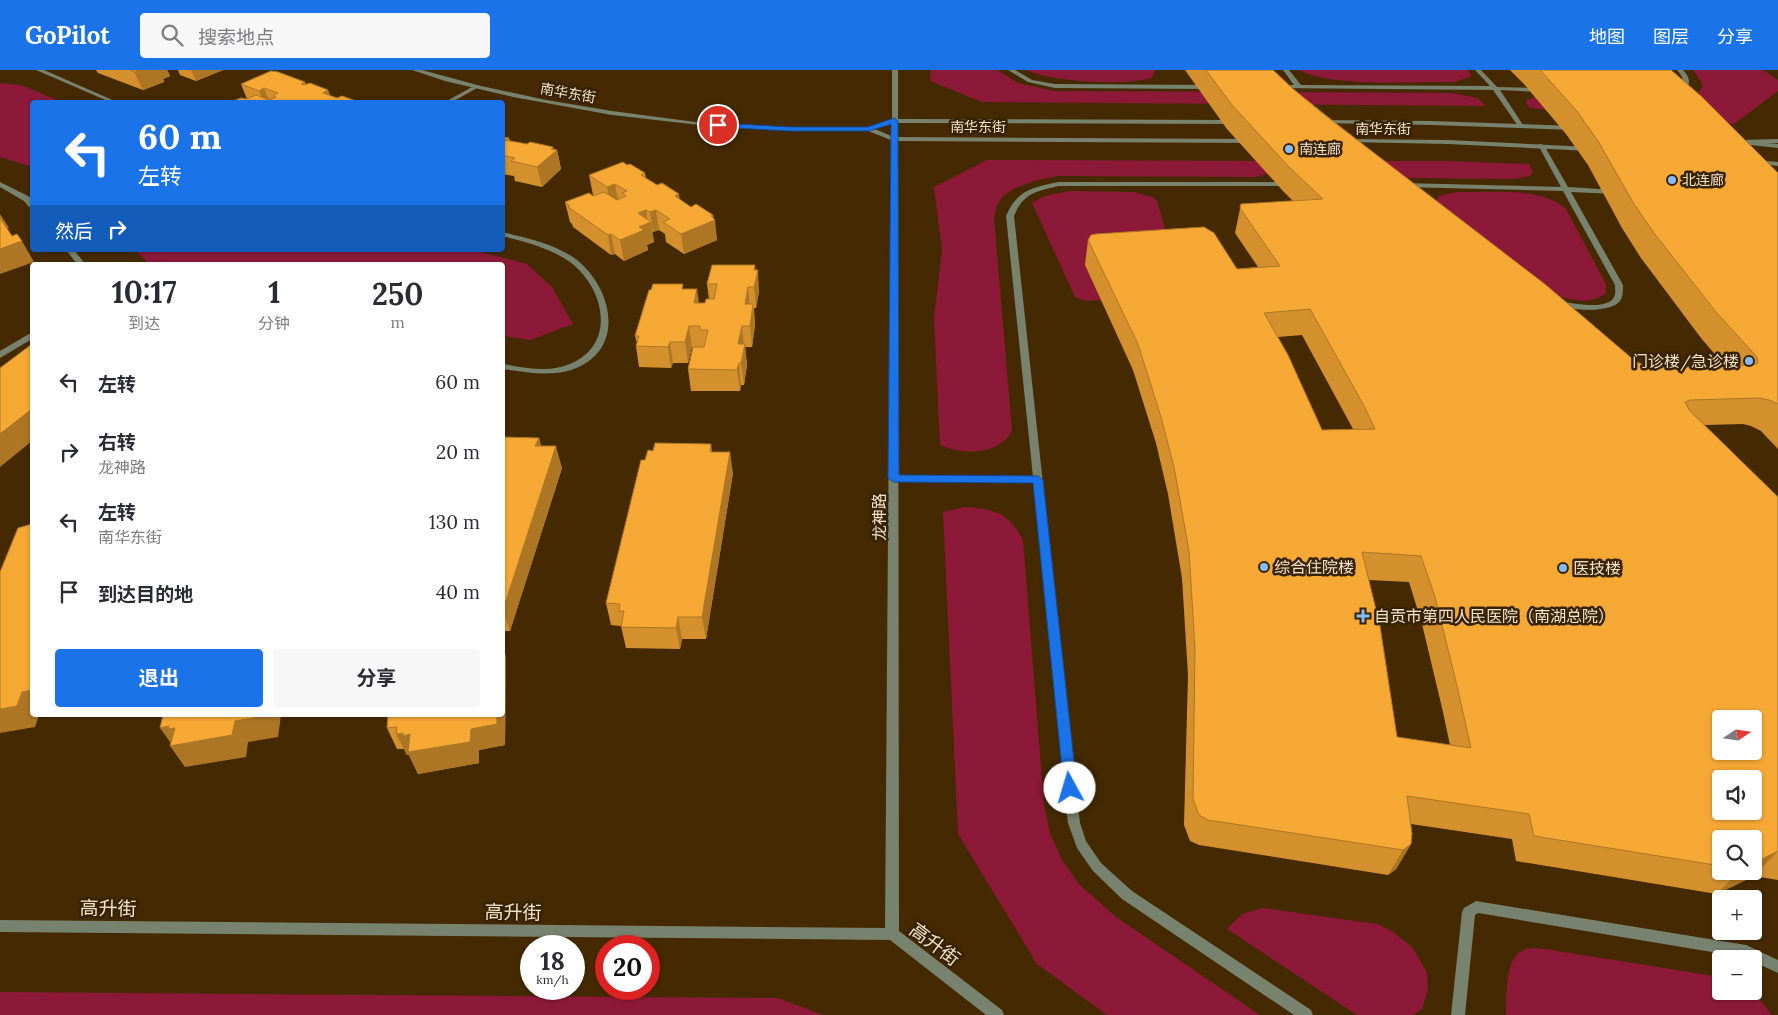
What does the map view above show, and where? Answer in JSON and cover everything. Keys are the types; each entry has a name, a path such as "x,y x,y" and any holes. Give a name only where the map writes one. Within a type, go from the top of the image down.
{"street":[{"path":"39,70 109,100"},
{"name":"南华东街","path":"415,70 474,88 571,107 680,122 790,129 869,129 894,121 1243,122"},
{"name":"龙神路","path":"892,934 895,70"},
{"path":"1011,70 1030,81 1055,86 1222,87"},
{"path":"1286,70 1299,87"},
{"path":"1478,70 1495,88 1520,125"},
{"path":"1671,95 1680,92 1688,82 1680,70"},
{"path":"1270,87 1547,90"},
{"path":"452,100 474,88"},
{"name":"南华东街","path":"1313,122 1520,125 1585,129"},
{"name":"南华东街","path":"869,129 894,139 1254,141"},
{"path":"1723,140 1778,146"},
{"name":"南华东街","path":"1341,141 1448,142 1598,149"},
{"path":"1741,142 1778,141"},
{"path":"1541,145 1619,284 1620,291 1618,298 1613,302 1597,308 1575,307 1551,301"},
{"path":"1750,162 1778,164"},
{"path":"1296,182 1059,184 1022,195 1014,203 1010,216 1072,807 1074,823 1081,844 1097,867 1127,895 1306,1015"},
{"path":"0,184 27,199 30,203"},
{"path":"1412,196 1392,185 1472,185 1622,192"},
{"path":"505,235 542,246 574,261 591,277 602,296 606,309 601,343 595,352 578,364 542,372 505,366"},
{"path":"72,252 80,262"},
{"path":"0,355 30,337"},
{"path":"894,478 1038,480"},
{"path":"1458,1015 1469,912 1476,907 1746,951 1778,967"},
{"name":"高升街","path":"0,926 892,934 997,1015"}],"shaded area":[{"path":"931,70 997,70 1018,83 1054,91 1453,93 1477,98 1486,106 982,102 930,81"},
{"path":"1027,70 1155,70 1155,72 1151,78 1140,80 1088,82 1052,77"},
{"path":"1299,70 1468,70 1471,74 1470,77 1454,82 1374,82 1313,76"},
{"path":"1693,70 1763,70 1778,80 1778,91 1734,124 1530,108 1526,103 1527,100 1537,96 1694,96 1703,87"},
{"path":"0,83 21,85 57,100 30,100 30,166 0,157"},
{"path":"987,160 1271,161 1272,172 1256,177 1058,176 1034,181 1015,188 1004,195 997,205 994,217 1012,430 999,445 990,449 969,452 940,445 934,318 942,250 934,187"},
{"path":"1295,161 1448,161 1529,164 1533,172 1530,176 1512,179 1327,177"},
{"path":"1070,191 1134,192 1152,197 1157,201 1165,228 1101,300 1086,301 1075,297 1032,203 1044,196"},
{"path":"1457,192 1514,192 1529,194 1543,197 1566,209 1606,284 1606,293 1595,299 1588,300 1575,300 1556,296 1436,201 1439,196"},
{"path":"137,252 481,252 527,264 552,287 573,324 530,340 505,336 505,262 147,262"},
{"path":"965,507 984,509 1000,514 1012,524 1023,540 1044,805 1050,833 1062,860 1079,884 1116,917 1260,1015 1107,1015 1037,964 958,834 943,512"},
{"path":"1262,908 1377,924 1393,932 1413,948 1427,973 1428,989 1422,1009 1413,1015 1357,1015 1227,929 1242,914"},
{"path":"1530,948 1712,976 1712,1000 1760,1000 1772,1015 1506,1015 1509,970 1516,955"},
{"path":"0,992 520,996 520,1000 585,1000 585,997 595,997 595,1000 660,1000 660,997 778,998 823,1015 0,1015"}],"building":[{"path":"1206,70 1273,70 1326,116 1546,285 1635,361 1653,368 1754,365 1758,363 1757,357 1716,312 1654,233 1634,204 1598,141 1576,110 1540,70 1671,70 1701,96 1778,173 1778,404 1760,398 1690,400 1685,402 1690,411 1778,497 1778,851 1762,859 1762,830 1712,830 1712,865 1534,836 1529,814 1407,796 1412,834 1411,844 1403,850 1208,820 1199,815 1193,799 1195,648 1189,551 1174,467 1161,417 1138,344 1088,240 1091,235 1096,234 1204,227 1214,233 1237,269 1280,266 1240,208 1241,204 1323,199 1289,167 1232,105","holes":["1310,309 1363,404 1375,429 1322,430 1288,355 1264,313","1362,552 1421,556 1435,597 1471,748 1397,737 1380,626"]},
{"path":"271,71 305,82 301,84 304,85 310,83 328,90 323,93 337,98 342,96 353,100 269,100 276,97 273,95 278,93 264,88 259,91 241,84"},
{"path":"256,95 269,100 236,100 246,99"},
{"path":"505,140 527,144 530,142 553,147 551,149 557,150 537,167 511,161 515,158 505,156"},
{"path":"623,162 645,173 641,175 657,185 662,183 679,194 675,196 691,207 696,204 713,215 711,216 715,220 681,234 663,222 670,219 656,210 650,212 646,210 638,213 651,222 639,227 644,230 620,240 611,234 608,235 568,207 570,206 565,202 589,193 593,196 604,192 617,200 626,196 622,193 627,191 615,184 607,187 589,175"},
{"path":"0,218 12,236 17,234 22,241 0,249"},
{"path":"712,265 755,265 754,270 758,270 754,287 748,287 745,304 753,304 750,326 742,326 738,344 745,344 741,363 739,363 737,370 688,369 693,347 704,347 708,330 700,330 700,326 689,326 685,342 670,342 668,347 636,346 639,336 635,336 649,290 651,290 653,284 683,284 682,289 697,289 694,303 705,303 706,299 714,299 717,284 707,284"},
{"path":"30,346 30,411 0,434 0,368"},
{"path":"505,437 539,438 535,446 556,446 505,604"},
{"path":"655,443 711,444 710,452 730,452 702,617 678,617 676,628 621,627 624,611 619,611 620,604 606,603 641,460 645,460 648,450 653,451"},
{"path":"30,525 30,690 22,692 17,706 0,709 0,572 18,528"},
{"path":"163,717 259,717 235,721 232,735 170,746 175,728 168,729 169,726 160,728"},
{"path":"388,717 497,717 497,724 471,729 470,742 408,752 410,734 403,736 403,733 396,734 397,727 387,728"}],"place":[{"name":"南连廊","path":"1289,149"},
{"name":"北连廊","path":"1672,180"},
{"name":"门诊楼/急诊楼","path":"1749,361"},
{"name":"综合住院楼","path":"1264,567"},
{"name":"医技楼","path":"1563,568"},
{"name":"自贡市第四人民医院（南湖总院）","path":"1363,616"}],"route":[{"path":"718,125 790,129 869,129 894,121 894,478 1038,480 1070,788"}]}
